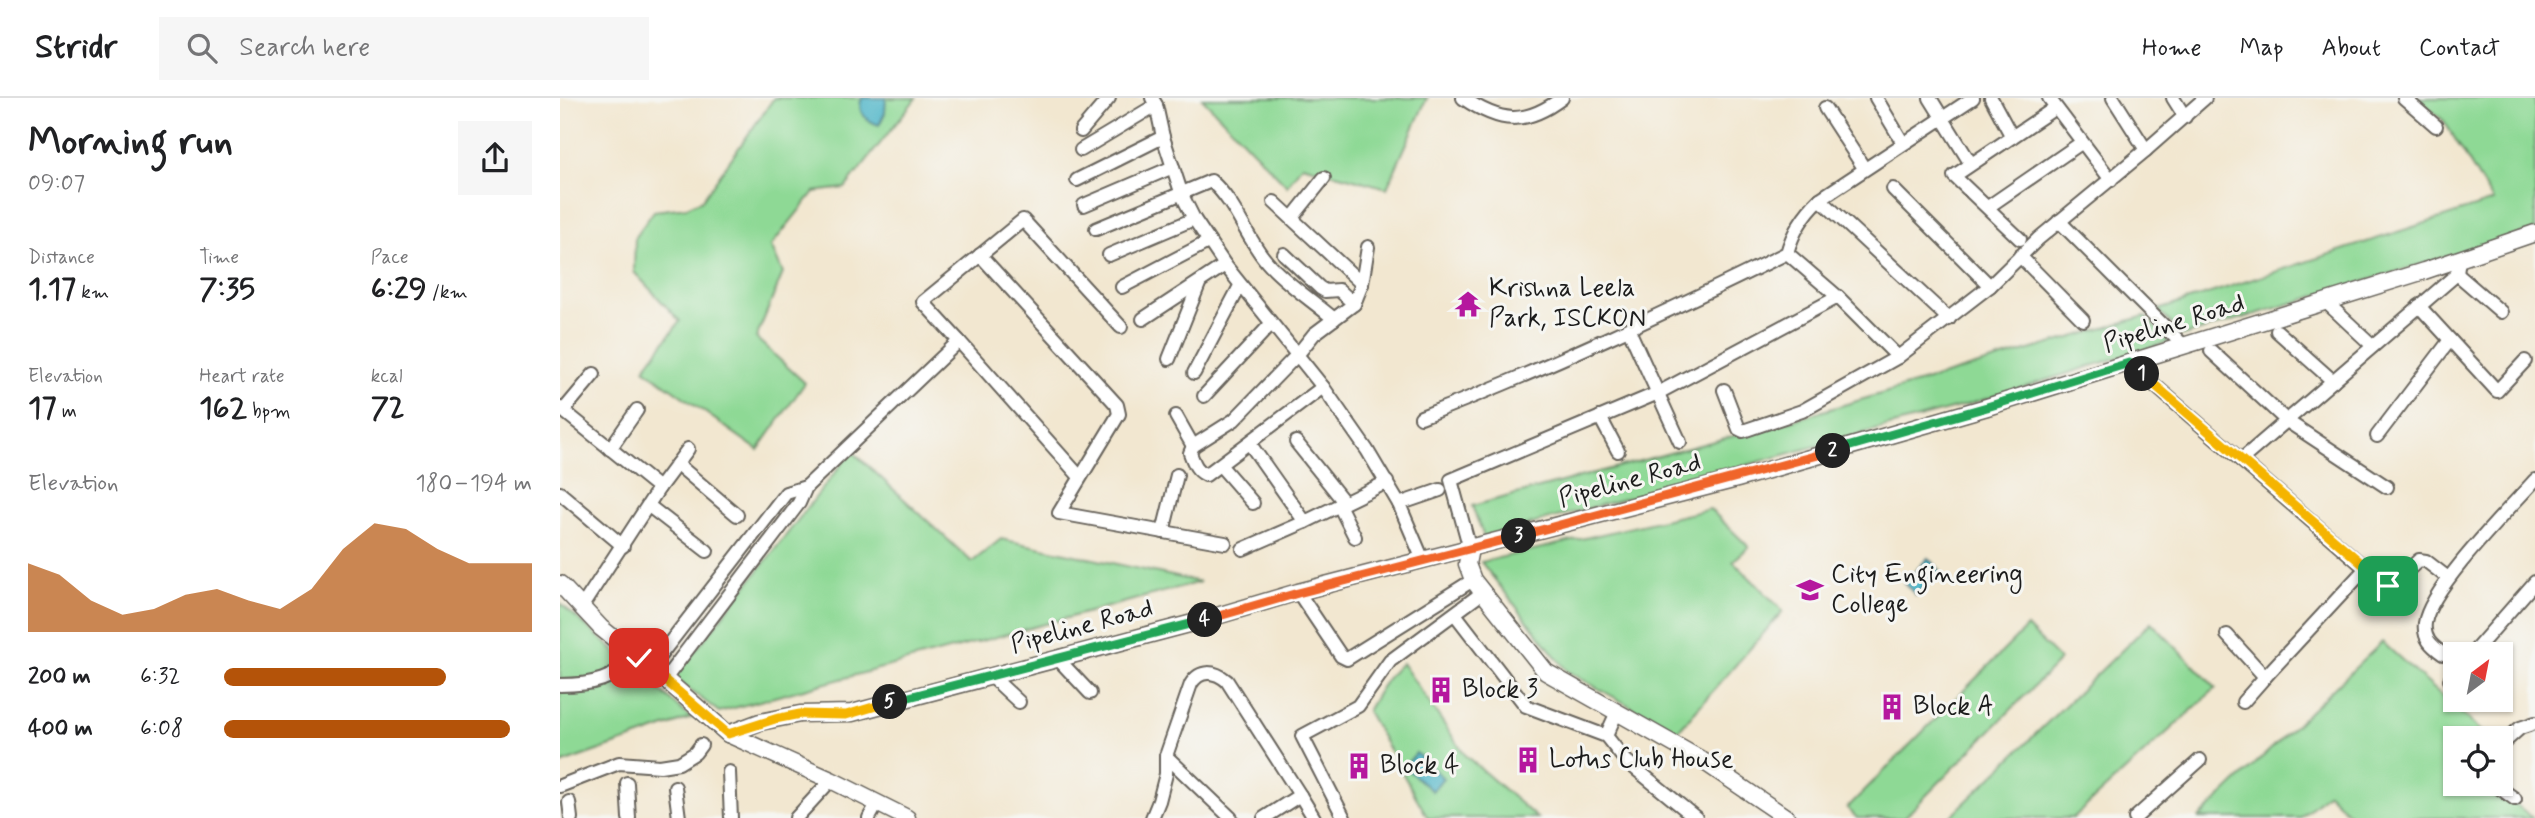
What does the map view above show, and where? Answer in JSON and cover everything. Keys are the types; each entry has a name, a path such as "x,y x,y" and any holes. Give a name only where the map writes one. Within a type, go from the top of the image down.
{"street":[{"path":"1081,131 1109,98"},
{"path":"1463,98 1480,110 1497,117 1511,118 1549,108 1562,98"},
{"path":"1876,98 1903,143"},
{"path":"1930,98 1971,164"},
{"path":"1421,417 1629,330 1787,253 1798,223 1820,199 1973,98"},
{"path":"1991,98 2012,136"},
{"path":"2113,98 2146,150"},
{"path":"2173,98 2185,117"},
{"path":"1724,390 1739,429 1743,430 1802,411 1898,357 1990,286 2059,221 2205,98"},
{"path":"2403,98 2436,126"},
{"path":"1081,150 1154,102 1182,195 1194,219 1240,286 1323,387 1387,482 1423,560"},
{"path":"2021,239 1954,176 2012,136 2052,103 2110,180"},
{"path":"1825,108 1864,168"},
{"path":"1077,180 1163,137"},
{"path":"1987,207 2081,143"},
{"path":"1084,205 1173,167"},
{"path":"1292,218 1324,178"},
{"path":"1096,229 1211,181 1223,192 1242,226 1268,263 1334,319"},
{"path":"1893,189 1990,286"},
{"path":"1820,199 1949,319"},
{"path":"1274,202 1362,284"},
{"path":"1109,255 1194,219"},
{"path":"1080,477 923,302 1023,220 1121,327"},
{"path":"2059,221 2184,346"},
{"name":"Pipeline Road","path":"728,734 760,722 800,714 852,713 1737,479 1987,407 2326,302 2458,266 2535,233"},
{"path":"1122,287 1209,242"},
{"path":"1323,387 1206,475 1200,472 1190,453 1193,446 1234,420 1314,334 1354,303 1362,284 1367,247"},
{"path":"1787,253 1898,357"},
{"path":"1284,254 1320,288 1339,290 1354,303"},
{"path":"980,255 1117,405 1119,414 1059,513 1225,543"},
{"path":"2020,256 2083,320"},
{"path":"1143,319 1225,265"},
{"path":"2241,460 2419,306 2458,266 2501,312"},
{"path":"1170,359 1199,284"},
{"path":"1194,373 1240,286"},
{"path":"1787,818 1700,759 1546,672 1478,587 1467,564 1470,549 1451,480 1658,393 1838,298"},
{"path":"2326,302 2373,346"},
{"path":"2419,306 2497,391 2525,360"},
{"path":"1204,396 1271,324"},
{"path":"1629,330 1680,442"},
{"path":"2277,331 2333,381"},
{"path":"2377,436 2450,340"},
{"path":"665,679 799,503 806,487 959,341"},
{"path":"2211,351 2287,421 2387,487"},
{"path":"2129,363 2388,586 2419,560 2426,561 2448,578"},
{"path":"594,374 561,410 660,488"},
{"path":"610,449 637,410"},
{"path":"1176,416 1193,446"},
{"path":"1600,417 1618,451"},
{"path":"1296,442 1341,503 1355,537"},
{"path":"1250,444 1304,522"},
{"path":"581,608 688,449"},
{"path":"677,464 737,515"},
{"path":"1220,465 1253,503"},
{"path":"1163,532 1177,475"},
{"path":"2443,654 2430,645 2425,623 2448,578 2535,480"},
{"path":"1243,550 1387,482"},
{"path":"560,685 582,685 613,677 645,663 786,493 806,487"},
{"path":"1399,504 1440,490"},
{"path":"560,493 623,546"},
{"path":"649,506 706,551"},
{"path":"2244,702 2367,567"},
{"path":"2482,642 2535,582"},
{"path":"560,584 601,628 728,734 831,780 873,811 907,818"},
{"path":"1298,593 1341,656 1347,659 1478,587"},
{"path":"1344,818 1302,736 1357,706 1390,661 1455,614 1478,587"},
{"path":"1455,614 1526,706 1606,736 1625,760 1696,818"},
{"path":"2227,635 2266,677"},
{"path":"1057,658 1090,693"},
{"path":"1152,818 1166,775 1166,756 1191,684 1198,675 1214,673 1227,681 1314,818"},
{"path":"991,676 1019,702"},
{"path":"1606,736 1617,712"},
{"path":"2513,734 2520,728 2535,723"},
{"path":"560,786 619,763 660,766 679,763 695,753 701,745"},
{"path":"1166,756 1231,818"},
{"path":"2135,818 2200,760"},
{"path":"729,772 731,818"},
{"path":"796,818 831,780"},
{"path":"626,783 629,818"},
{"path":"676,787 679,818"},
{"path":"1264,818 1300,795"},
{"path":"2511,796 2515,799"},
{"path":"569,802 571,818"}],"green space":[{"path":"774,98 916,98 845,188 814,192 771,246 783,273 756,338 805,383 758,450 644,369 680,321 634,272 635,237 654,211 687,207 702,200"},
{"path":"1202,98 1427,98 1387,188 1302,165 1287,186"},
{"path":"2417,98 2535,98 2535,230 2183,336 2158,310 2493,201 2444,121"},
{"path":"2145,316 2169,342 1966,405 1484,537 1472,506 1789,421"},
{"path":"852,451 972,562 1001,539 1200,582 719,712 674,678"},
{"path":"1710,509 1749,547 1733,561 1783,611 1677,732 1567,671 1481,562"},
{"path":"560,603 691,718 560,764"},
{"path":"2151,622 2216,688 2073,818 1949,818"},
{"path":"2027,627 2060,660 1904,818 1857,818 1847,808"},
{"path":"2382,642 2443,697 2443,712 2460,712 2476,726 2443,726 2443,796 2505,796 2533,818 2353,818 2328,793 2300,818 2199,818"},
{"path":"1402,663 1466,756 1537,818 1428,818 1367,711 1387,679"}],"water":[{"path":"862,98 886,98 885,113 879,125 863,115 860,107"},
{"path":"1928,558 1940,570 1916,595 1904,583"},
{"path":"1416,753 1443,778 1432,791 1404,767"}],"place":[{"name":"Krishna Leela Park, ISCKON","path":"1468,304"},
{"name":"City Engineering College","path":"1810,590"},
{"name":"Block 3","path":"1441,690"},
{"name":"Block A","path":"1892,707"},
{"name":"Lotus Club House","path":"1528,760"},
{"name":"Block 4","path":"1359,766"}],"route":[{"path":"639,658 728,734 760,722 800,714 852,713 1737,479 2129,363 2388,586"}]}
